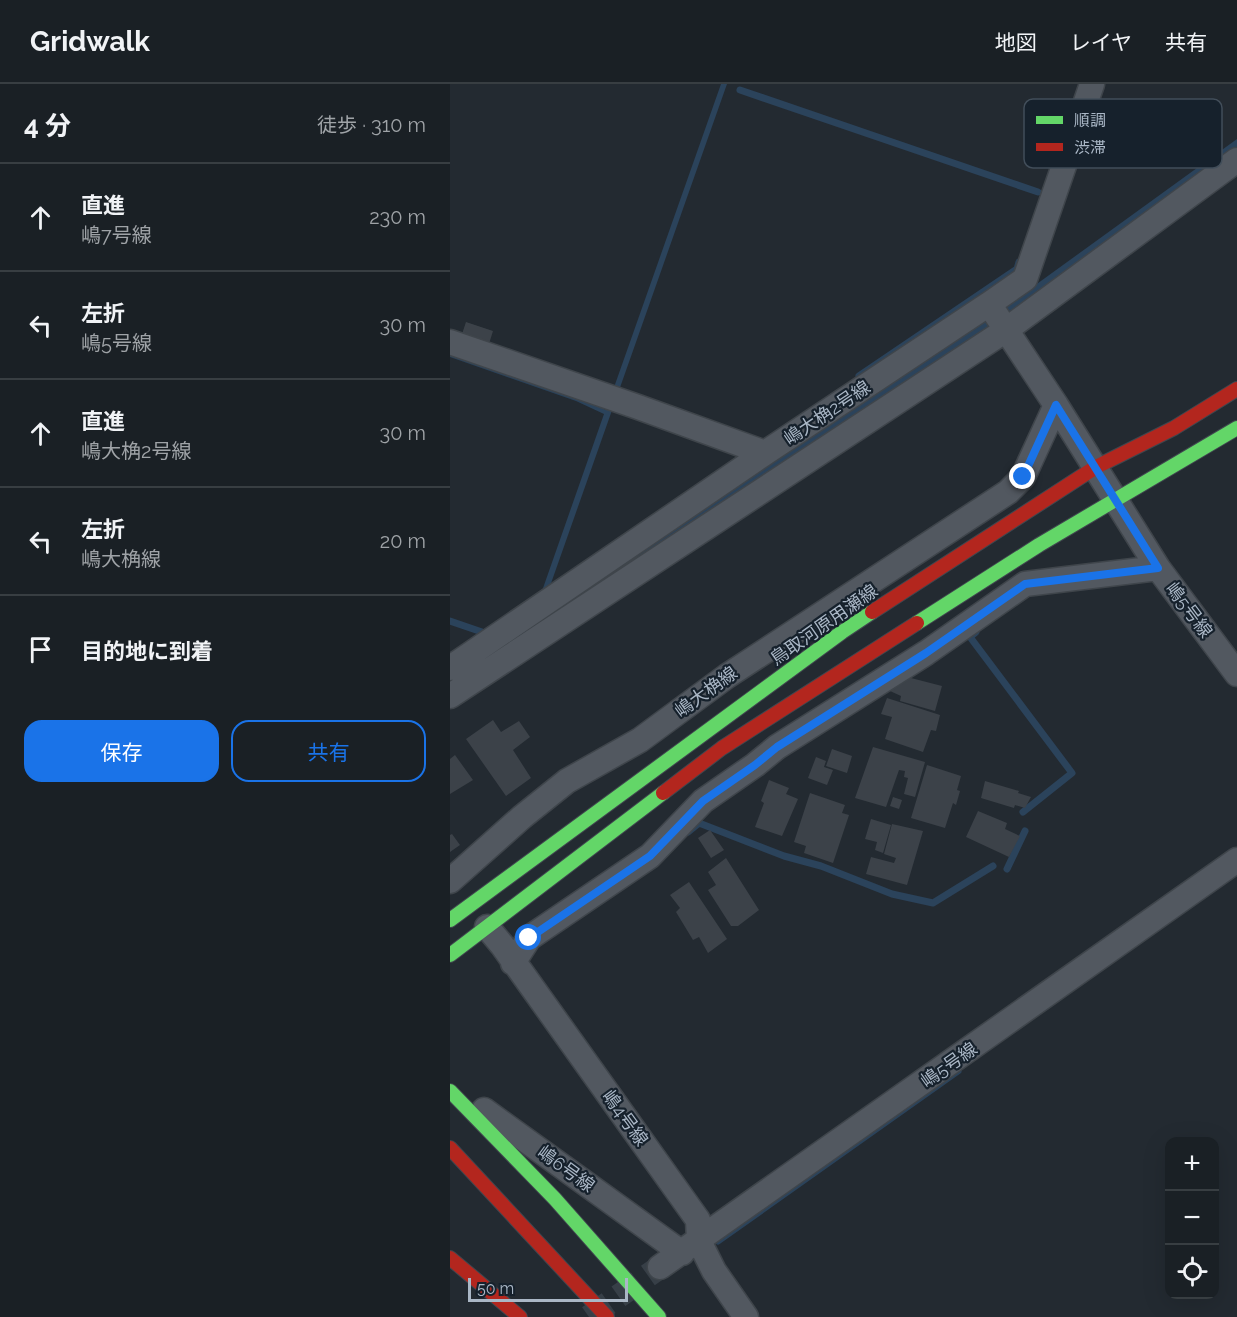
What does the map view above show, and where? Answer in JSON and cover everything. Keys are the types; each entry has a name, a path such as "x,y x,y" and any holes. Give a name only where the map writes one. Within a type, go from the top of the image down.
{"main road":[{"name":"鳥取河原用瀬線","path":"450,955 722,748 1029,551 1105,483 1174,428 1237,389"},
{"name":"鳥取河原用瀬線","path":"455,907 843,632 1105,483 1237,428"},
{"path":"450,1091 555,1199 659,1317"},
{"path":"450,1148 607,1317"},
{"path":"450,1166 590,1317"},
{"path":"450,1258 520,1317"}],"street":[{"name":"嶋大桷2号線","path":"1087,99 1092,84"},
{"path":"450,696 1006,330 1237,160"},
{"name":"嶋大桷2号線","path":"450,342 765,453 1024,279 1063,168"},
{"path":"989,304 1105,483"},
{"name":"嶋大桷線","path":"450,881 522,817 567,781 640,740 728,676 1008,492 1023,477 1056,405"},
{"path":"450,668 765,453"},
{"name":"嶋5号線","path":"1105,483 1158,568 1237,674"},
{"path":"513,963 529,938 650,856 703,801 777,747 926,653 1025,584 1158,568"},
{"name":"嶋5号線","path":"660,1268 1237,860"},
{"name":"嶋4号線","path":"487,927 699,1220 690,1247 714,1271 746,1317"},
{"name":"嶋6号線","path":"450,1086 690,1247"}],"water":[{"path":"721,84 727,84 549,589 542,591 604,414 576,401 450,357 450,352 580,397 606,410"},
{"path":"1237,139 1237,150 1222,161 1222,150"},
{"path":"1197,168 1212,168 1010,314 450,694 450,678 1005,307"}],"building":[{"path":"466,322 493,331 488,347 461,337"},
{"path":"912,675 911,678 942,686 935,711 900,701 901,696 890,691"},
{"path":"887,698 940,715 936,731 931,730 923,752 885,739 892,717 881,714"},
{"path":"493,720 501,732 519,721 530,737 513,750 531,778 506,796 466,739"},
{"path":"873,747 925,762 915,797 904,794 908,778 904,777 905,771 899,770 886,807 855,798"},
{"path":"832,749 852,756 847,773 826,766"},
{"path":"455,755 473,780 450,794 450,759"},
{"path":"816,757 826,761 824,767 833,770 827,785 808,778"},
{"path":"927,765 961,776 956,805 953,803 945,828 911,818"},
{"path":"769,780 789,788 786,794 798,799 782,836 755,827"},
{"path":"985,781 1031,797 1025,808 1015,805 1014,808 981,798"},
{"path":"810,793 845,805 842,813 849,815 833,863 804,853 806,846 794,842"},
{"path":"893,797 902,800 899,809 890,806"},
{"path":"978,811 1007,823 1005,829 1020,836 1009,857 966,837"},
{"path":"871,819 891,825 883,853 875,850 877,842 865,839"},
{"path":"892,824 923,831 907,885 866,874 871,857 894,863 896,858 884,854"},
{"path":"710,830 724,850 711,858 698,838"},
{"path":"452,834 460,845 450,852 450,835"},
{"path":"726,858 759,910 738,926 731,926 708,890 716,885 708,872"},
{"path":"689,882 727,939 708,953 699,937 693,940 676,912 680,908 670,895"}],"waterway":[{"path":"740,90 1038,192"},
{"path":"859,376 1017,269 1019,262"},
{"path":"450,621 482,632"},
{"path":"976,632 970,637 1072,773 1023,812"},
{"path":"688,832 699,823 892,894 933,903 993,866"},
{"path":"1007,869 1025,831"},
{"path":"718,1241 958,1071"}],"tunnel":[{"path":"589,1317 660,1267"}],"traffic: fast":[{"path":"917,623 1039,545 1237,428"},
{"path":"450,920 872,612"},
{"path":"450,955 663,793"},
{"path":"450,1091 555,1199 659,1317"}],"traffic: jam":[{"path":"872,612 1096,467 1174,428 1237,389"},
{"path":"663,793 722,748 917,623"},
{"path":"450,1148 607,1317"},
{"path":"450,1258 520,1317"}],"route":[{"path":"529,938 650,856 703,801 777,747 926,653 1025,584 1158,568 1056,405 1023,477"}]}
